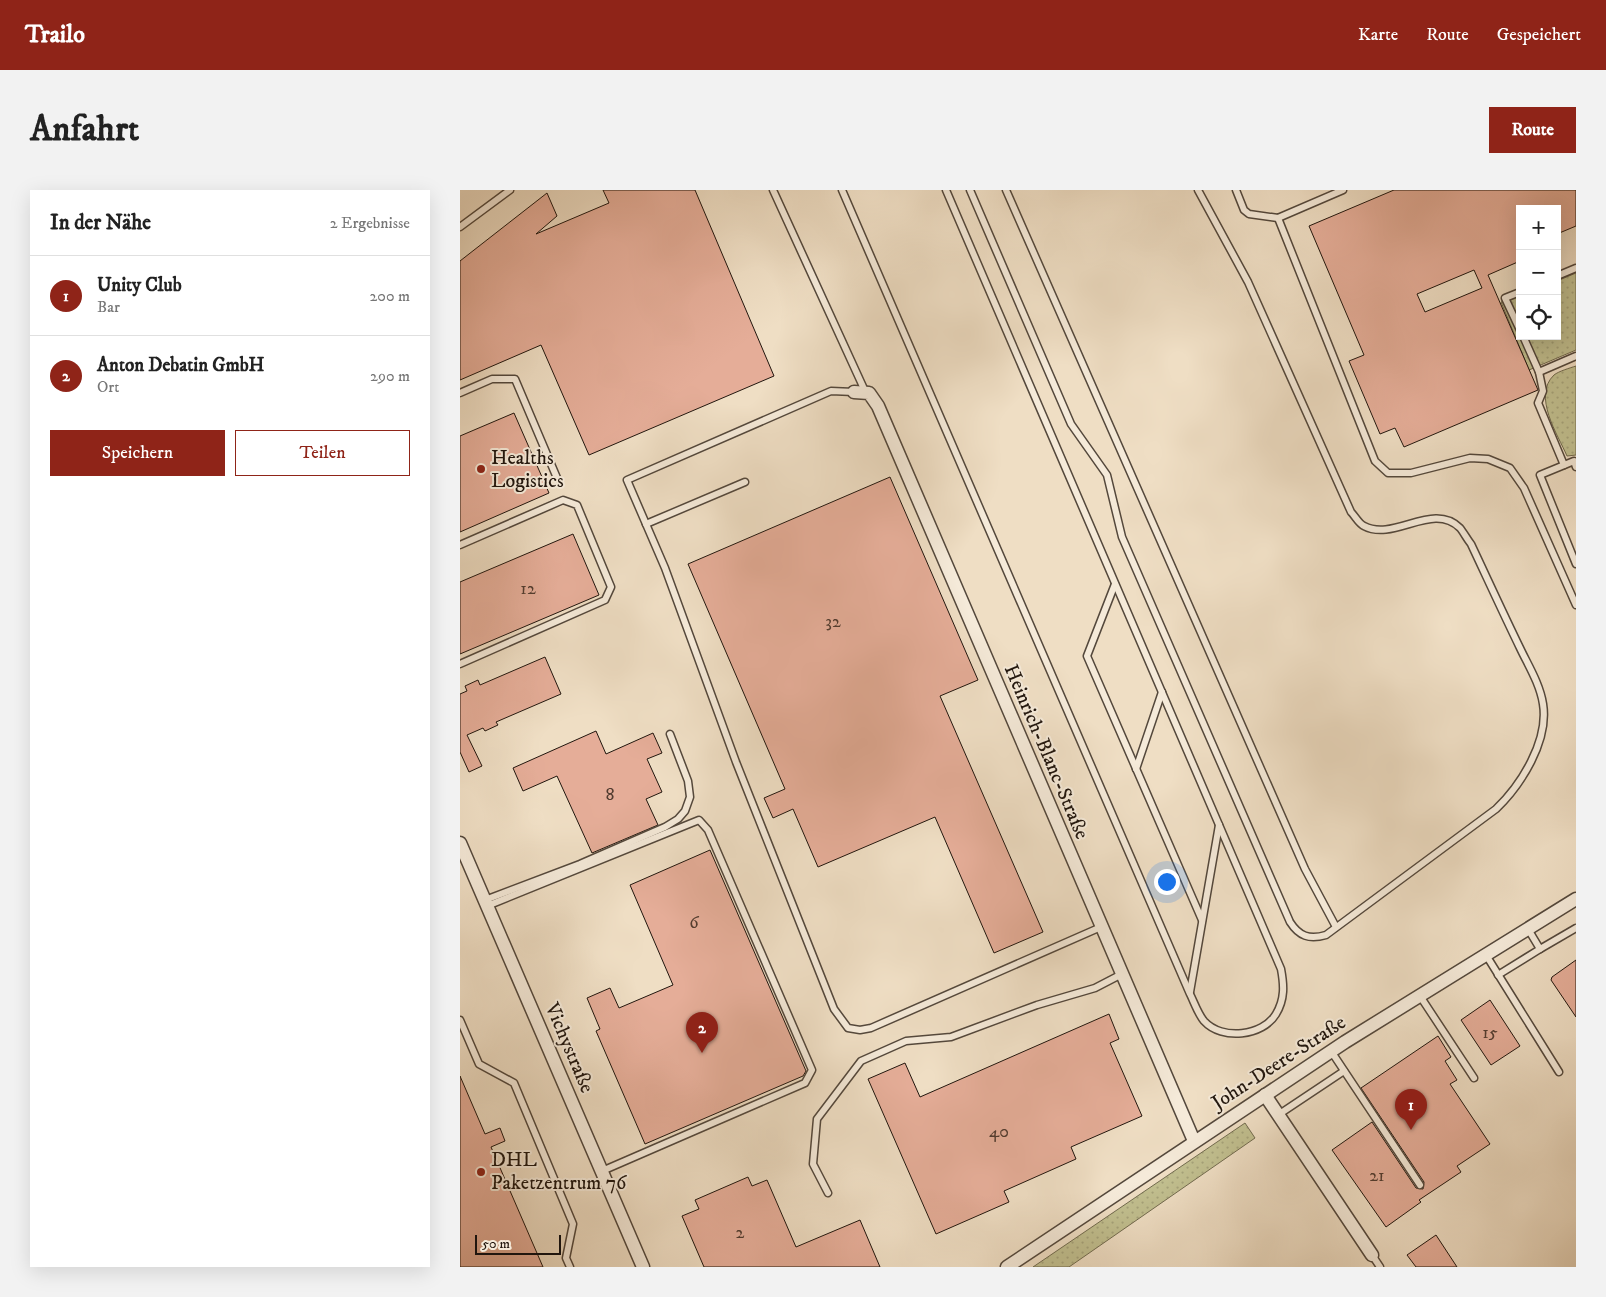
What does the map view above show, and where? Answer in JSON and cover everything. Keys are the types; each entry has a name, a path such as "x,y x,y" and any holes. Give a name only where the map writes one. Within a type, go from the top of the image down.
{"street":[{"name":"Heinrich-Blanc-Straße","path":"860,392 869,393 878,406 1194,1141"},
{"name":"Vichystraße","path":"460,843 643,1267"},
{"name":"John-Deere-Straße","path":"1007,1267 1331,1051 1576,899"},
{"path":"1265,1095 1372,1255"}],"lane":[{"path":"460,227 510,190"},
{"path":"773,190 860,392 831,391 627,480 666,568 736,762 834,1010 848,1028 860,1030 871,1028 1101,926"},
{"path":"842,190 1190,994 1204,1022 1220,1031 1236,1035 1262,1027 1275,1016 1282,1001 1284,985 1281,969 946,190"},
{"path":"970,190 1072,424 1107,475 1122,537 1290,922 1297,932 1316,938 1326,935 1496,809 1514,791 1536,751 1543,705 1533,676 1471,544 1459,527 1444,519 1427,520 1379,531 1362,526 1351,512 1248,282 1198,190"},
{"path":"1006,190 1305,869 1336,927"},
{"path":"1236,190 1244,210 1249,214 1278,218 1343,190"},
{"path":"1278,218 1375,461 1388,474 1411,473 1470,458 1488,459 1510,468 1524,488 1576,605"},
{"path":"1561,274 1576,268"},
{"path":"1516,294 1505,298 1516,321"},
{"path":"1524,340 1539,372 1543,392 1538,403 1564,465"},
{"path":"1539,372 1576,356"},
{"path":"460,393 492,380 515,379 556,478"},
{"path":"1576,467 1574,461 1540,475 1576,564"},
{"path":"646,524 745,482"},
{"path":"460,545 563,500 577,505 611,587 605,600 460,664"},
{"path":"1115,584 1087,656 1202,920"},
{"path":"1136,769 1162,692"},
{"path":"486,903 665,828 678,819 685,811 690,797 688,781 670,734"},
{"path":"486,903 699,820 708,830 812,1070 805,1084 602,1171"},
{"path":"1190,994 1219,825"},
{"path":"1498,975 1576,928"},
{"path":"1528,929 1540,949"},
{"path":"1486,955 1559,1072"},
{"path":"828,1193 813,1164 817,1119 862,1061 906,1042 950,1037 1037,1005 1095,988 1122,974"},
{"path":"1420,996 1474,1078"},
{"path":"460,1020 479,1064 514,1083 574,1224 566,1258 570,1267"},
{"path":"1331,1051 1420,1185"},
{"path":"1278,1115 1344,1071"},
{"path":"1372,1255 1380,1267"}],"shaded area":[{"path":"1576,273 1576,350 1529,370 1517,340 1561,340 1561,279"},
{"path":"1516,296 1516,338 1501,302"},
{"path":"1576,366 1576,455 1567,456 1549,416 1545,394 1548,384 1554,375"},
{"path":"1245,1123 1255,1138 1069,1267 1033,1267"}],"building":[{"path":"603,190 695,190 774,376 589,455 541,345 460,380 460,261 547,193 557,216 536,234 609,203"},
{"path":"1394,190 1576,190 1576,226 1561,232 1561,205 1516,205 1516,263 1488,275 1538,390 1404,447 1395,428 1380,434 1349,361 1364,355 1309,226","holes":["1474,270 1482,288 1425,312 1417,294"]},
{"path":"514,413 549,493 460,532 460,436"},
{"path":"890,477 978,680 940,696 1043,932 994,953 935,817 818,867 793,809 773,818 764,798 785,789 688,564"},
{"path":"573,534 599,595 460,654 460,582"},
{"path":"545,657 561,694 496,722 498,725 485,731 483,728 467,735 482,766 469,772 460,752 460,694 467,691 465,686 478,680 480,685"},
{"path":"596,731 606,754 653,733 662,753 647,759 662,792 646,799 658,825 592,853 557,776 523,791 513,768"},
{"path":"710,850 806,1071 803,1076 645,1144 596,1031 600,1029 587,998 610,988 619,1008 673,985 630,885"},
{"path":"1576,960 1576,1017 1551,980 1552,977"},
{"path":"1490,1000 1520,1046 1491,1065 1461,1020"},
{"path":"1109,1014 1119,1039 1110,1043 1142,1116 1071,1147 1076,1159 1004,1191 1009,1202 936,1234 868,1079 905,1063 920,1097"},
{"path":"1438,1036 1451,1057 1445,1061 1457,1080 1450,1084 1490,1144 1457,1166 1461,1172 1419,1200 1421,1202 1386,1227 1332,1150 1372,1122 1416,1188 1423,1189 1424,1182 1361,1088"},
{"name":"DHL Paketzentrum 76","path":"460,1076 485,1134 500,1128 505,1141 491,1147 543,1267 460,1267"},
{"path":"748,1177 752,1186 767,1180 796,1247 860,1220 880,1267 704,1267 682,1216 699,1209 695,1200"},
{"path":"1436,1235 1457,1267 1416,1267 1407,1255"}],"place":[{"name":"Healths Logistics","path":"481,469"},
{"name":"Anton Debatin GmbH","path":"702,1053"},
{"name":"Unity Club","path":"1411,1130"},
{"name":"DHL Paketzentrum 76","path":"481,1172"}]}
